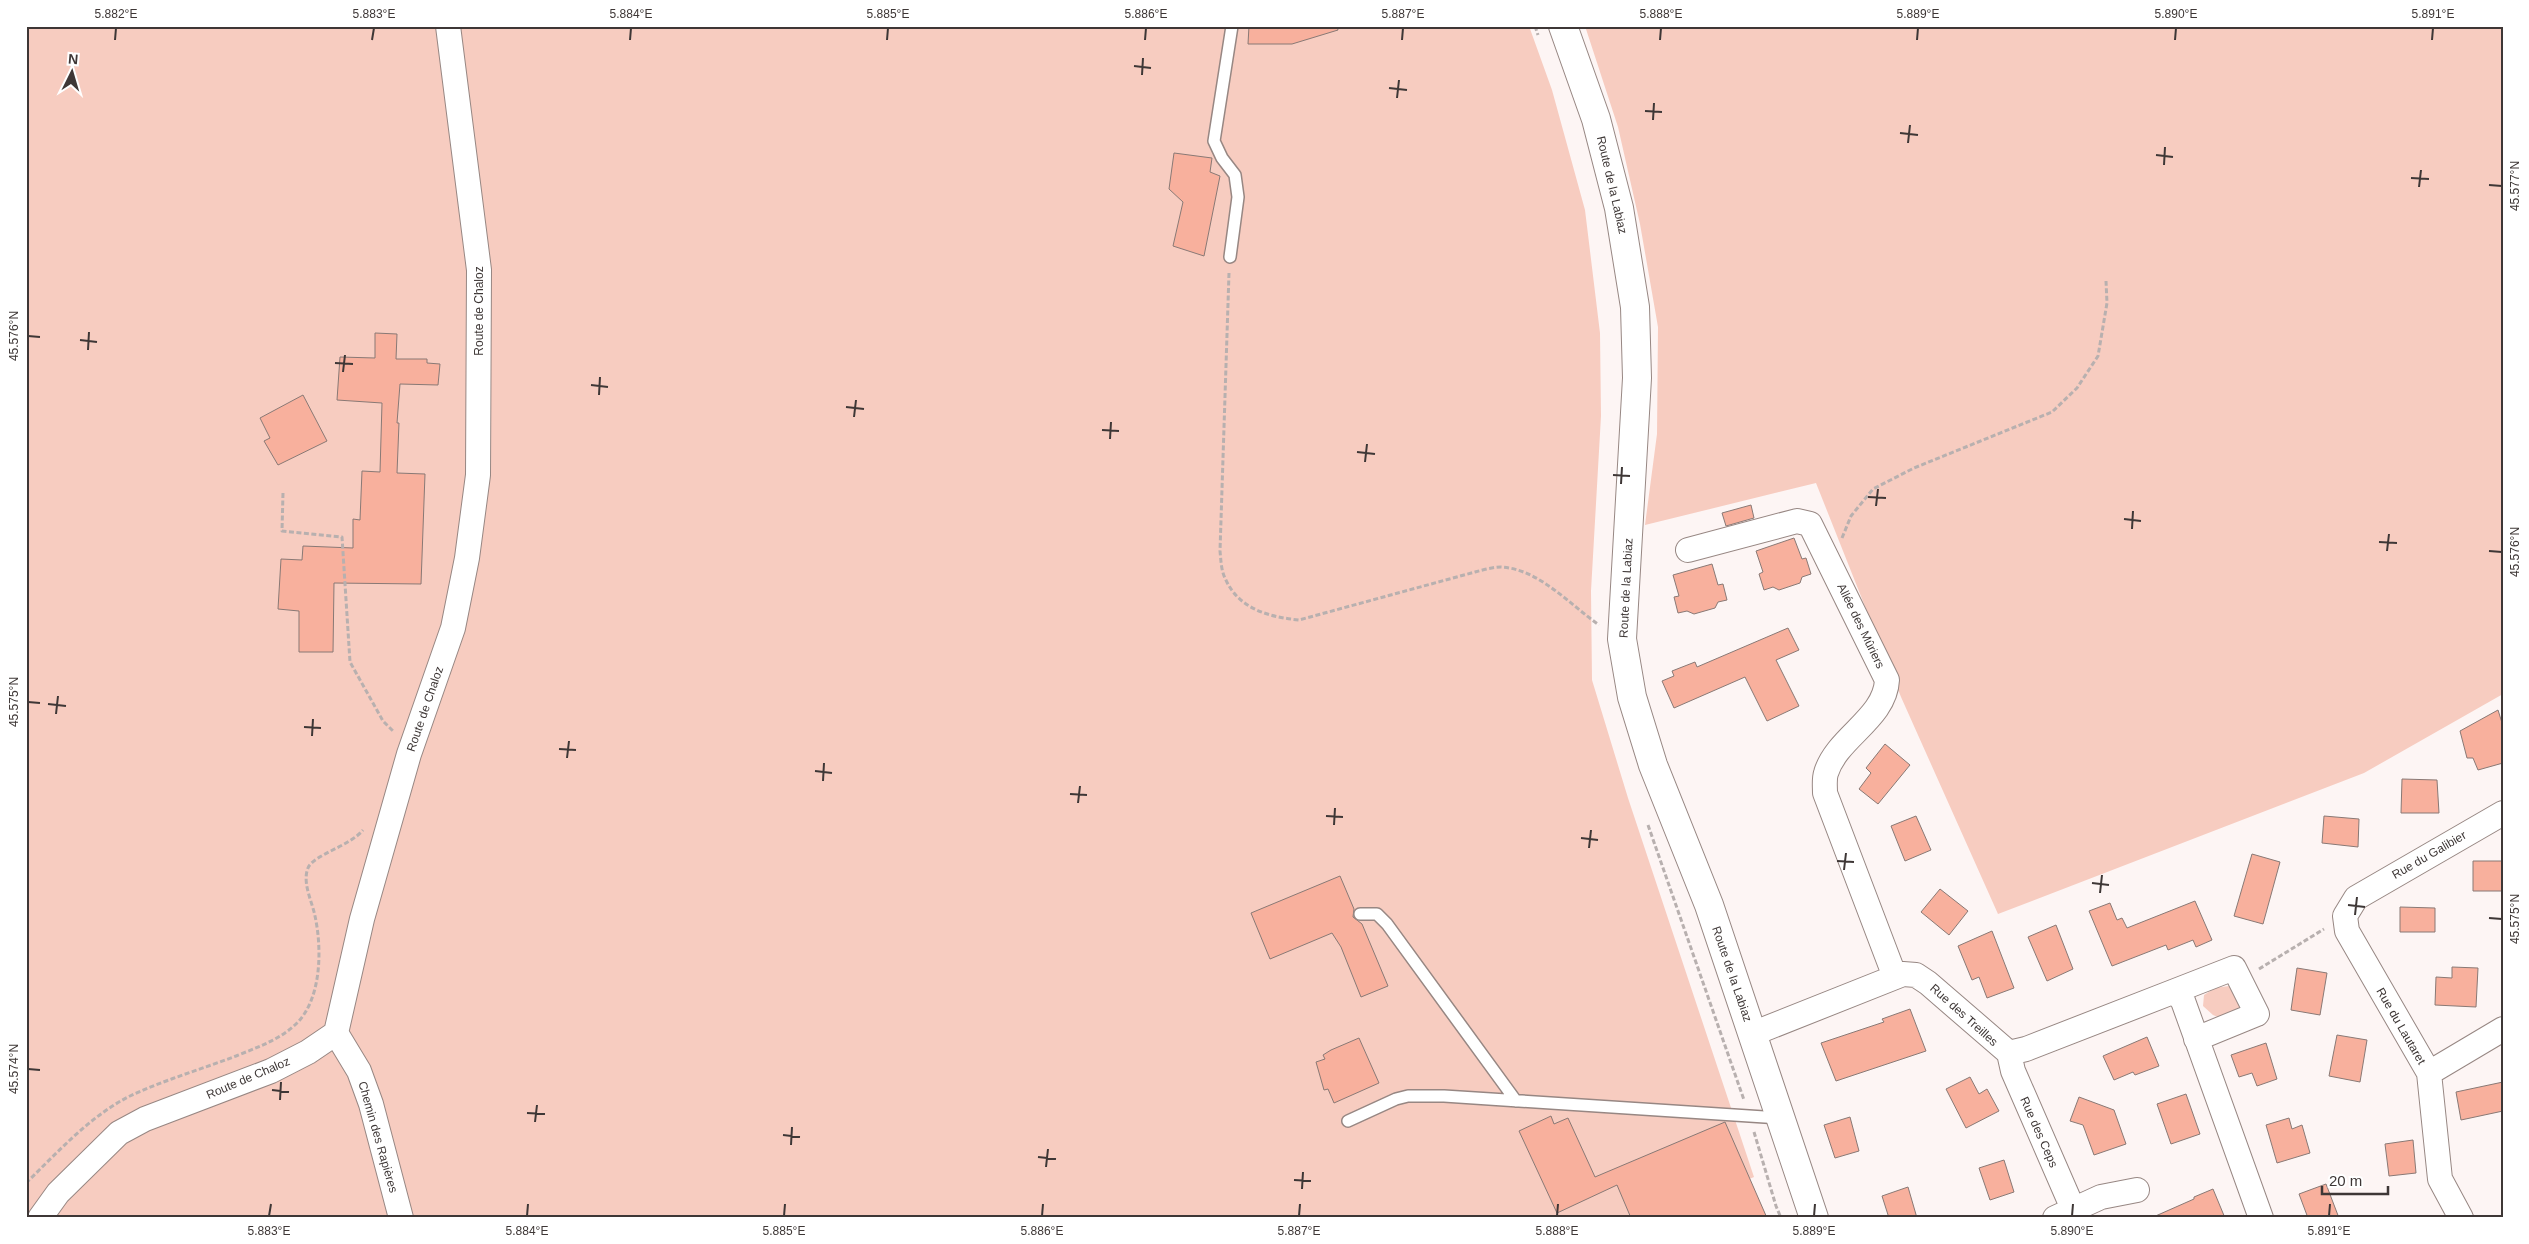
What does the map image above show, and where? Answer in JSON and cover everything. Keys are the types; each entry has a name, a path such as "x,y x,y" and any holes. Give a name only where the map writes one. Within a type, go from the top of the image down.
{"main road":[{"name":"Route de la Labiaz","path":"1563,26 1596,119 1619,208 1635,307 1637,378 1610,635 1653,765 1709,905 1814,1218"}],"street":[{"name":"Route de Chaloz","path":"40,1218 58,1193 119,1134 145,1119 271,1071 308,1052 336,1033 362,919 409,754 453,628 467,558 478,475 480,270 448,26"},
{"name":"Allée des Mûriers","path":"1688,550 1797,521 1810,524 1831,564 1887,680 1886,691 1880,703 1831,761 1825,775 1825,792 1895,977"},
{"name":"Rue du Galibier","path":"2351,907 2503,813"},
{"name":"Rue du Lautaret","path":"2351,907 2347,931 2429,1073 2440,1179 2461,1218"},
{"name":"Rue des Treilles","path":"1752,1034 1903,974 1916,975 1928,983 2009,1053 2026,1049 2234,968 2241,979"},
{"path":"2196,1040 2257,1014 2241,979"},
{"path":"2175,992 2183,1001 2261,1218"},
{"path":"2429,1073 2503,1029"},
{"name":"Chemin des Rapières","path":"336,1033 359,1071 371,1104 401,1218"},
{"name":"Rue des Ceps","path":"2009,1053 2012,1071 2068,1215 2102,1196 2137,1190"}],"lane":[{"path":"1230,257 1238,197 1236,175 1222,158 1214,141 1232,26"},
{"path":"1360,914 1377,914 1387,924 1516,1101"},
{"path":"1348,1122 1396,1099 1408,1096 1780,1118"}],"path":[{"path":"1535,26 1542,44"},
{"path":"1230,257 1220,551 1224,578 1235,595 1252,609 1274,618 1299,620 1475,572 1500,567 1523,571 1547,585 1610,635"},
{"path":"1831,564 1851,516 1873,489 1914,468 2052,412 2077,388 2098,356 2107,303 2106,281"},
{"path":"283,493 282,531 342,537 350,662 383,721 396,735 409,754"},
{"path":"1598,615 1598,624 1610,635"},
{"path":"1645,816 1750,1116 1760,1157 1782,1218"},
{"path":"26,1183 108,1107 132,1095 273,1041 297,1023 310,1005 317,972 319,937 308,892 306,876 308,867 320,857 345,845 358,836 368,823"},
{"path":"2241,979 2351,907"}],"shaded area":[{"path":"26,26 1529,26 1552,90 1585,210 1600,333 1601,416 1591,591 1592,680 1628,798 1754,1177 1655,1218 26,1218"},
{"path":"1585,26 2503,26 2503,694 2364,773 1998,914 1901,697 1816,483 1645,525 1657,434 1658,327 1640,224 1618,127"},
{"path":"2229,986 2242,1001 2241,1015 2225,1020 2213,1015 2203,1006 2204,995 2215,988"}],"building":[{"path":"1249,26 1337,26 1338,30 1292,44 1248,44"},
{"path":"1174,153 1212,158 1210,172 1220,176 1204,256 1173,246 1183,202 1169,189"},
{"path":"375,333 397,334 396,359 427,359 427,363 440,364 438,385 400,384 397,423 399,423 397,473 425,474 421,584 334,583 333,652 299,652 299,611 278,609 281,559 302,560 303,546 353,548 353,519 360,520 362,471 380,472 382,403 337,400 340,357 375,358"},
{"path":"303,395 327,441 278,465 264,441 270,438 260,418"},
{"path":"1751,505 1754,518 1726,526 1722,513"},
{"path":"1794,538 1802,559 1806,558 1811,574 1802,577 1800,583 1779,590 1773,587 1764,590 1759,574 1763,572 1756,551"},
{"path":"1712,564 1718,585 1723,584 1727,600 1718,602 1715,608 1694,614 1687,611 1678,613 1674,597 1679,596 1673,575"},
{"path":"1788,628 1799,650 1776,660 1799,706 1767,721 1745,677 1674,708 1662,681 1674,676 1672,671 1695,662 1697,667"},
{"path":"2498,710 2503,726 2503,763 2478,770 2473,758 2467,758 2460,731"},
{"path":"1885,744 1910,765 1878,804 1859,789 1871,773 1866,768"},
{"path":"2402,779 2437,780 2439,813 2401,813"},
{"path":"1916,816 1931,850 1905,861 1891,826"},
{"path":"2324,816 2359,819 2358,847 2322,843"},
{"path":"2252,854 2280,862 2263,924 2234,916"},
{"path":"2473,861 2503,861 2503,891 2473,891"},
{"path":"1340,876 1354,909 1353,917 1362,924 1388,986 1361,997 1341,947 1332,933 1270,959 1251,913"},
{"path":"1940,889 1968,911 1949,935 1921,912"},
{"path":"2195,901 2212,940 2196,947 2193,940 2168,950 2166,945 2112,966 2089,911 2110,903 2117,920 2122,918 2127,928"},
{"path":"2400,907 2435,908 2435,932 2400,932"},
{"path":"2056,925 2073,969 2047,981 2028,937"},
{"path":"1992,931 2014,988 1987,998 1979,977 1972,980 1958,946"},
{"path":"2452,967 2478,968 2476,1007 2435,1005 2436,977 2452,978"},
{"path":"2297,968 2327,973 2320,1015 2291,1010"},
{"path":"1910,1009 1926,1051 1836,1081 1821,1043 1884,1022 1882,1019"},
{"path":"2337,1035 2367,1040 2360,1082 2329,1076"},
{"path":"2147,1037 2159,1066 2135,1075 2133,1072 2114,1080 2103,1056"},
{"path":"1359,1038 1379,1083 1334,1103 1328,1089 1324,1090 1316,1062 1325,1059 1323,1055 1331,1050"},
{"path":"2266,1043 2277,1079 2257,1086 2252,1073 2239,1077 2231,1055"},
{"path":"1970,1077 1979,1094 1987,1089 1999,1111 1966,1128 1946,1089"},
{"path":"2503,1082 2503,1111 2461,1120 2456,1092"},
{"path":"2186,1094 2200,1134 2171,1144 2157,1104"},
{"path":"2079,1097 2114,1110 2126,1144 2094,1155 2083,1125 2070,1121"},
{"path":"1551,1116 1554,1124 1568,1118 1595,1177 1725,1122 1767,1218 1631,1218 1617,1185 1557,1213 1519,1131"},
{"path":"1850,1117 1859,1151 1835,1158 1824,1125"},
{"path":"2289,1118 2292,1129 2302,1125 2310,1153 2277,1163 2266,1125"},
{"path":"2413,1140 2416,1173 2389,1176 2385,1144"},
{"path":"2004,1160 2014,1192 1990,1200 1979,1168"},
{"path":"2326,1184 2339,1218 2308,1218 2299,1194"},
{"path":"1908,1187 1917,1218 1889,1218 1882,1196"},
{"path":"2213,1189 2225,1218 2151,1218 2194,1199 2194,1197"}]}
